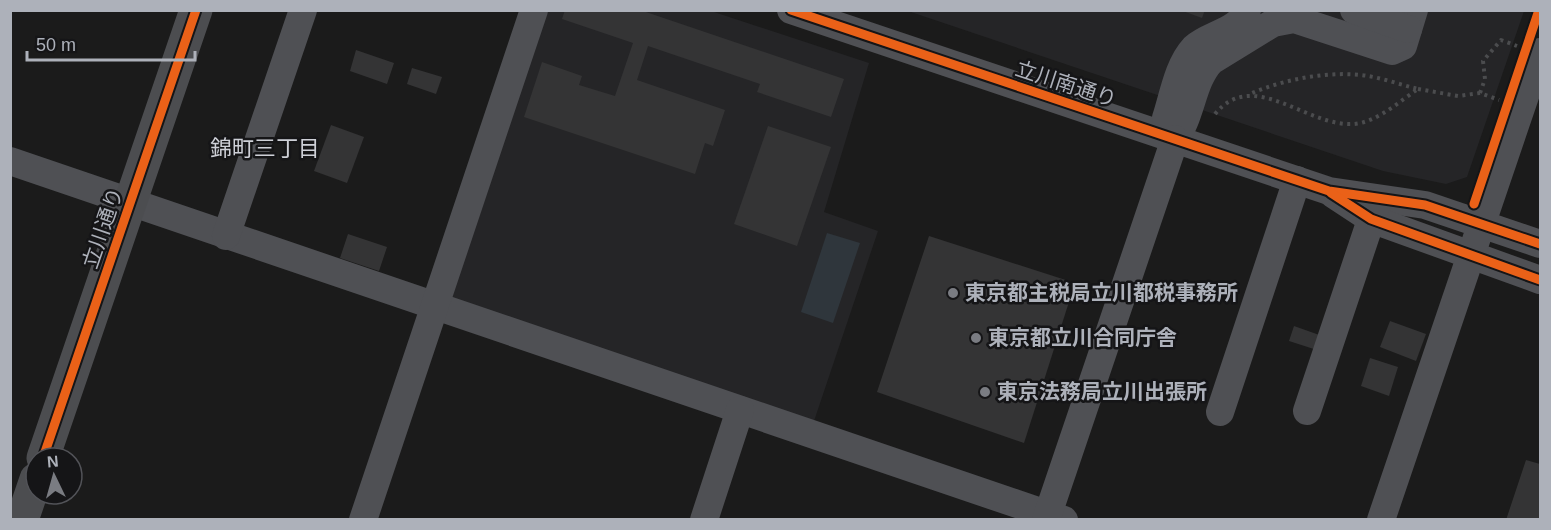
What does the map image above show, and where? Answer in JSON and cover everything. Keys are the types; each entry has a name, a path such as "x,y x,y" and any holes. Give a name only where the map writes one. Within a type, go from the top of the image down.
{"main road":[{"name":"立川通り","path":"47,446 196,10"}],"street":[{"path":"226,236 303,10"},
{"path":"363,519 534,10"},
{"name":"立川南通り","path":"791,10 1329,191 1375,208 1471,256 1540,280"},
{"path":"1175,139 1166,118 1185,61 1195,47 1229,29 1245,16 1247,10"},
{"path":"10,161 1052,518 1175,139 1184,126 1204,69 1211,61 1273,23 1294,19 1392,51 1403,46 1411,20 1354,10"},
{"path":"1381,519 1482,224 1528,49"},
{"path":"1220,412 1297,180"},
{"name":"立川南通り","path":"1375,208 1425,205 1540,244"},
{"path":"1307,411 1375,208"},
{"path":"704,519 740,410"}],"path":[{"path":"1480,93 1485,79 1483,61 1501,40 1528,49"},
{"path":"1212,117 1224,103 1268,87 1336,75 1368,76 1418,89 1458,96 1480,93 1503,104 1510,97"},
{"path":"1252,93 1314,116 1354,124 1366,122 1418,89"}],"shaded area":[{"path":"545,11 711,11 869,63 824,212 878,231 814,421 434,306"},
{"path":"908,11 1524,11 1467,177 1446,184 1383,171"},
{"path":"827,233 860,243 833,323 801,312"}],"building":[{"path":"565,10 640,10 844,79 831,117 757,92 760,84 648,46 637,80 725,110 713,146 705,143 695,174 524,117 542,62 582,76 579,85 615,96 633,43 562,19"},
{"path":"1180,10 1205,10 1202,18"},
{"path":"356,50 394,63 387,84 350,71"},
{"path":"412,68 442,77 436,94 407,84"},
{"path":"331,125 364,137 347,183 314,171"},
{"path":"768,126 831,147 797,246 734,224"},
{"path":"348,234 387,247 379,271 340,258"},
{"name":"東京都立川合同庁舎","path":"929,236 1075,283 1024,443 877,392"},
{"path":"1390,321 1426,334 1416,361 1380,347"},
{"path":"1294,326 1325,337 1320,351 1289,341"},
{"path":"1370,358 1398,367 1389,396 1361,386"},
{"path":"1526,460 1540,464 1540,520 1506,520"}],"cycle path":[{"path":"47,446 196,10"},
{"path":"791,10 1329,191 1425,205 1540,244"},
{"path":"1474,204 1539,10"},
{"path":"1331,193 1371,219 1540,280"}],"place":[{"name":"東京都主税局立川都税事務所","path":"953,293"},
{"name":"東京都立川合同庁舎","path":"976,338"},
{"name":"東京法務局立川出張所","path":"985,392"}],"district":[{"name":"錦町三丁目","path":"265,148"}]}
